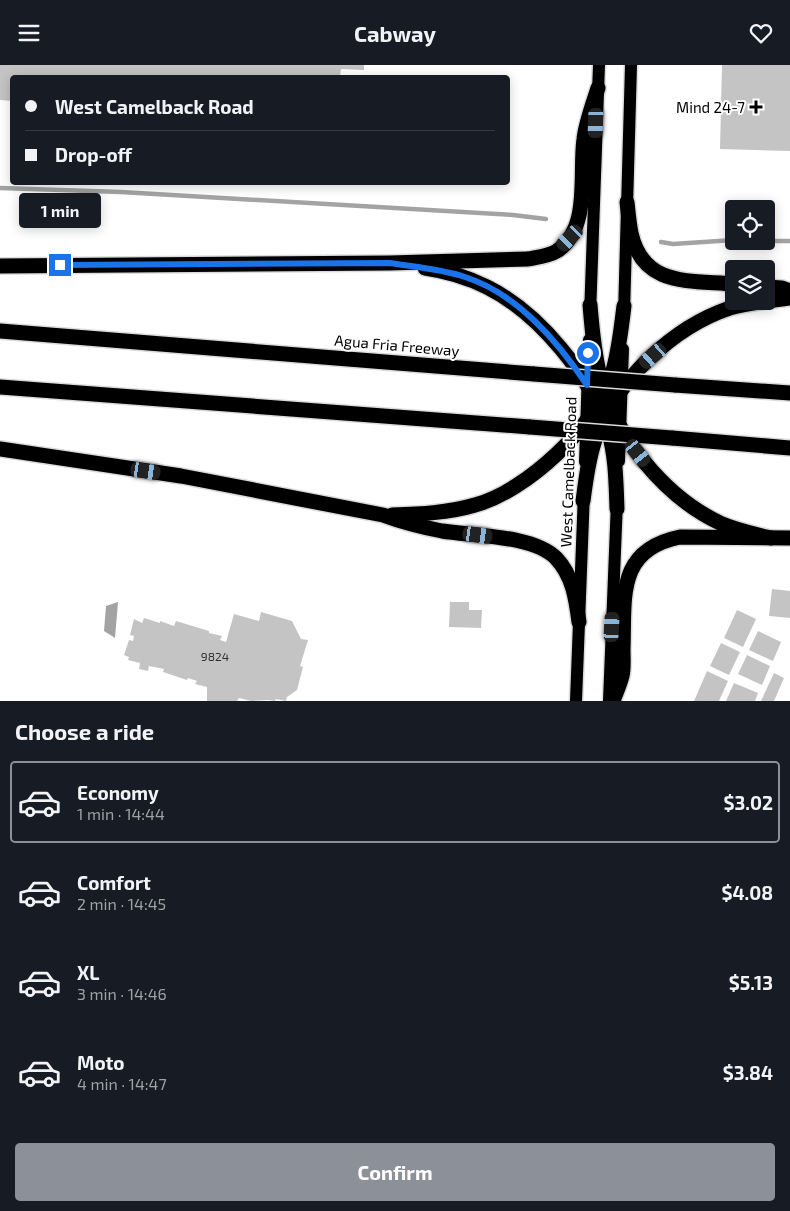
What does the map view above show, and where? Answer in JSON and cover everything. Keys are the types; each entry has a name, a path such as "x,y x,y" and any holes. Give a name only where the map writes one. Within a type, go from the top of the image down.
{"highway":[{"path":"0,266 390,263 528,259 545,256 558,250 570,238 580,217 584,138 598,88"},
{"path":"627,202 634,244 647,265 659,274 674,279 725,283"},
{"path":"390,263 439,270 467,278 503,296 552,339 620,426 649,467 662,481 706,515 734,529 771,538"},
{"path":"775,288 790,291"},
{"path":"383,515 450,511 477,505 499,496 536,472 574,436 586,420 622,392 641,367 668,342 695,323 730,308 790,298"},
{"path":"590,305 595,351 614,453 617,509"},
{"path":"583,501 589,461 614,365 624,307"},
{"name":"Agua Fria Freeway","path":"0,331 790,393"},
{"path":"0,387 790,448"},
{"path":"0,449 181,476 383,515 411,525 528,543 544,549 557,559 572,583 579,622"},
{"path":"611,701 622,675 626,592 628,577 636,560 654,545 680,537 790,538"}],"main road":[{"name":"West Camelback Road","path":"576,701 598,65"},
{"path":"611,701 631,65"}],"shaded area":[{"path":"118,602 115,638 104,631 106,606"}],"building":[{"path":"0,65 364,65 364,70 341,69 340,75 10,75 10,101 0,100"},
{"name":"Mind 24-7","path":"722,65 790,65 790,151 720,149"},
{"path":"772,589 790,591 790,618 769,616"},
{"path":"450,602 469,602 469,610 482,610 481,628 449,627"},
{"path":"737,610 756,619 743,647 724,638"},
{"path":"261,612 292,621 301,639 308,640 300,666 303,667 297,690 287,697 286,701 276,699 275,701 251,701 239,698 237,701 207,701 207,687 195,684 197,681 188,678 187,680 163,672 164,669 149,666 148,671 139,669 140,663 128,660 129,657 124,655 129,640 133,641 134,636 130,635 134,619 142,623 144,618 174,626 176,621 222,636 220,640 226,642 234,614 259,621"},
{"path":"758,631 781,642 773,661 749,650"},
{"path":"721,643 740,652 729,675 710,666"},
{"path":"747,655 770,666 762,685 738,674"},
{"path":"707,671 728,681 719,701 694,701"},
{"path":"774,673 784,678 774,701 761,701"},
{"path":"734,683 758,693 755,701 726,701"}],"waterway":[{"path":"0,188 121,192 513,215 546,219"},
{"path":"661,242 673,244 725,241"},
{"path":"775,241 790,241"}],"place":[{"name":"Mind 24-7","path":"756,107"}],"route":[{"path":"60,265 390,263 439,270 467,278 503,296 552,339 587,385 588,353"}]}
